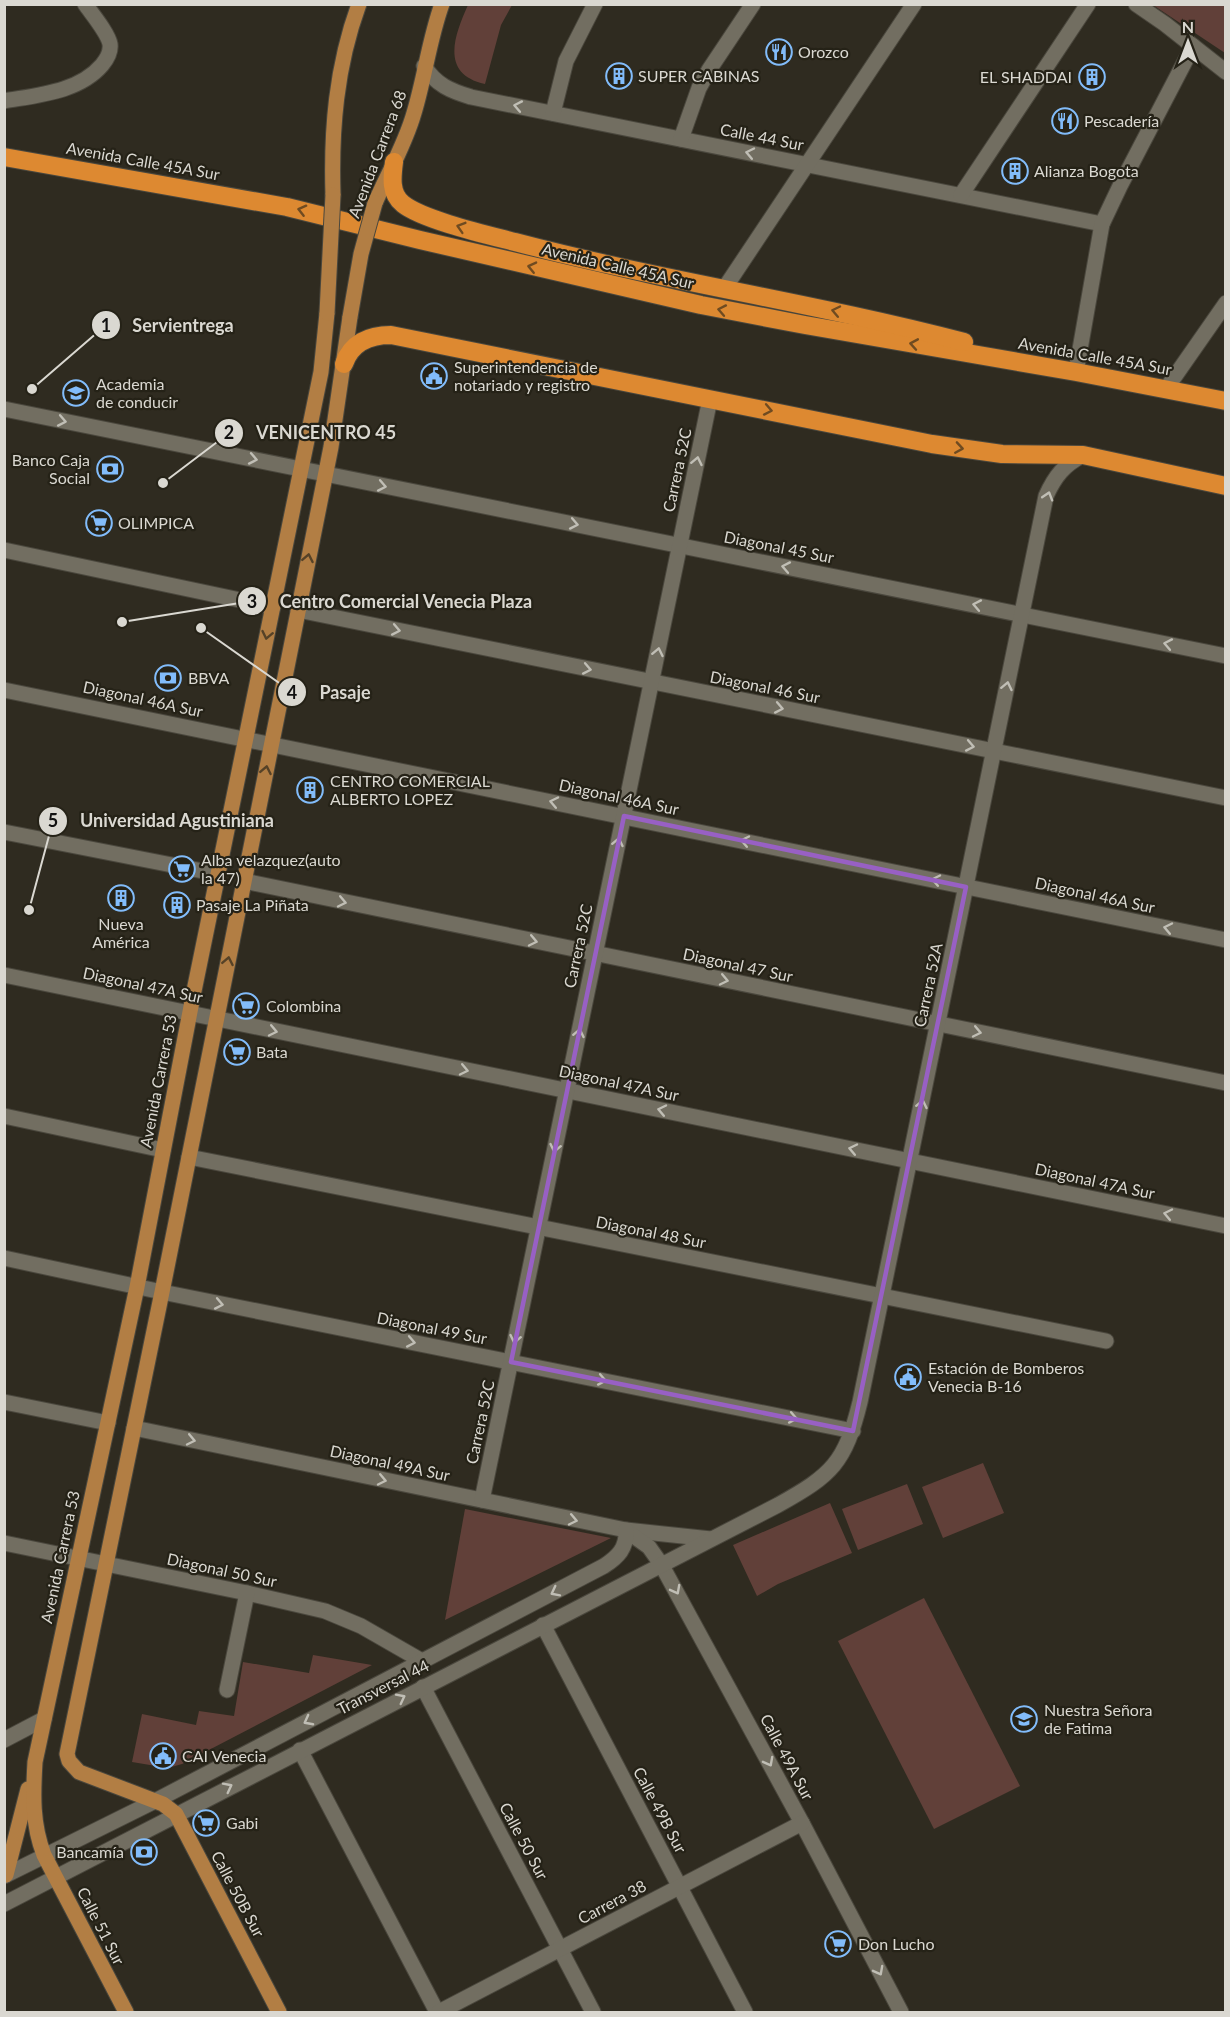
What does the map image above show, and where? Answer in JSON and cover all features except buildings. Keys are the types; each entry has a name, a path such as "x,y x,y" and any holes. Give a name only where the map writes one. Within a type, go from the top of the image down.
{"highway":[{"name":"Avenida Calle 45A Sur","path":"4,157 287,207 467,252 805,326 1076,372 1226,401"},
{"path":"394,162 393,188 402,204 414,211 484,234 552,252 902,326 1076,372"},
{"path":"345,364 347,354 363,340 379,335 391,335 951,447 1002,454 1083,455 1226,486"}],"main road":[{"name":"Avenida Carrera 68","path":"327,313 333,195 331,148 334,105 346,47 359,4"},
{"name":"Avenida Carrera 68","path":"345,364 350,317 361,254 375,203 414,116 424,66 442,4"},
{"name":"Avenida Carrera 53","path":"44,1855 38,1840 34,1816 35,1762 137,1287 190,1013 321,372 327,313"},
{"path":"176,1814 155,1801 79,1772 73,1767 67,1754 189,1157 345,364"},
{"path":"5,1876 35,1762"},
{"name":"Calle 50B Sur","path":"176,1814 279,2013"},
{"name":"Calle 51 Sur","path":"44,1855 126,2013"}],"street":[{"path":"4,101 64,89 91,76 101,66 109,53 110,41 85,4"},
{"path":"553,113 566,61 595,4"},
{"path":"681,139 699,88 753,4"},
{"path":"724,289 914,4"},
{"path":"961,195 1088,4"},
{"path":"1136,4 1226,72"},
{"path":"1076,372 1102,224 1193,46"},
{"name":"Calle 44 Sur","path":"424,66 439,84 457,93 1102,224"},
{"path":"1166,389 1226,303"},
{"name":"Carrera 52C","path":"482,1500 710,399"},
{"name":"Diagonal 45 Sur","path":"4,409 1226,656"},
{"name":"Carrera 52A","path":"778,1505 825,1476 845,1450 853,1431 1046,496 1056,475 1071,461 1083,455"},
{"path":"4,550 273,607"},
{"name":"Diagonal 46 Sur","path":"298,610 1226,798"},
{"name":"Diagonal 46A Sur","path":"4,690 1226,940"},
{"path":"4,832 218,874"},
{"name":"Diagonal 47 Sur","path":"244,881 1226,1083"},
{"name":"Diagonal 47A Sur","path":"4,975 1226,1226"},
{"path":"4,1116 164,1150"},
{"name":"Diagonal 48 Sur","path":"189,1157 1106,1341"},
{"name":"Diagonal 49 Sur","path":"4,1258 137,1287 853,1431"},
{"path":"4,1402 108,1423"},
{"name":"Diagonal 49A Sur","path":"134,1428 626,1530 711,1539"},
{"name":"Transversal 44","path":"4,1904 778,1505"},
{"name":"Transversal 44","path":"5,1876 155,1801 604,1566 621,1553 625,1545 626,1530"},
{"name":"Calle 49A Sur","path":"626,1530 649,1547 661,1564 802,1823 901,2013"},
{"name":"Diagonal 50 Sur","path":"4,1543 325,1611 346,1619 422,1661"},
{"path":"227,1690 247,1593"},
{"name":"Calle 49B Sur","path":"543,1625 745,2013"},
{"name":"Calle 50 Sur","path":"423,1687 593,2013"},
{"path":"4,1740 44,1719"},
{"path":"300,1750 438,2013"},
{"name":"Carrera 38","path":"438,2013 802,1823"}],"highlighted area":[{"path":"624,816 966,887 853,1431 511,1362"}],"shaded area":[{"path":"468,5 512,5 501,25 485,84 461,72 456,63 455,41"},
{"path":"1153,5 1225,5 1225,53"},
{"path":"983,1463 1004,1513 943,1538 922,1487"},
{"path":"907,1484 923,1524 858,1550 842,1509"},
{"path":"830,1503 852,1553 778,1584 757,1596 733,1545"},
{"path":"465,1509 611,1538 445,1620"},
{"path":"924,1598 1020,1786 934,1829 838,1641"},
{"path":"313,1655 372,1665 182,1764 168,1768 132,1762 142,1714 196,1725 199,1711 234,1716 243,1662 309,1673"}],"place":[{"name":"Orozco","path":"779,52"},
{"name":"SUPER CABINAS","path":"619,76"},
{"name":"EL SHADDAI","path":"1092,77"},
{"name":"Pescadería","path":"1065,121"},
{"name":"Alianza Bogota","path":"1015,171"},
{"name":"Superintendencia de notariado y registro","path":"434,376"},
{"name":"Servientrega","path":"32,389"},
{"name":"Academia de conducir","path":"76,393"},
{"name":"Banco Caja Social","path":"110,469"},
{"name":"VENICENTRO 45","path":"163,483"},
{"name":"OLIMPICA","path":"99,523"},
{"name":"Centro Comercial Venecia Plaza","path":"122,622"},
{"name":"Pasaje","path":"201,628"},
{"name":"BBVA","path":"168,678"},
{"name":"CENTRO COMERCIAL ALBERTO LOPEZ","path":"310,790"},
{"name":"Alba velazquez(auto la 47)","path":"182,869"},
{"name":"Nueva América","path":"121,898"},
{"name":"Pasaje La Piñata","path":"177,905"},
{"name":"Universidad Agustiniana","path":"29,910"},
{"name":"Colombina","path":"246,1006"},
{"name":"Bata","path":"237,1052"},
{"name":"Estación de Bomberos Venecia B-16","path":"908,1377"},
{"name":"Nuestra Señora de Fatima","path":"1024,1719"},
{"name":"CAI Venecia","path":"163,1756"},
{"name":"Gabi","path":"206,1823"},
{"name":"Bancamía","path":"144,1852"},
{"name":"Don Lucho","path":"838,1944"}]}
